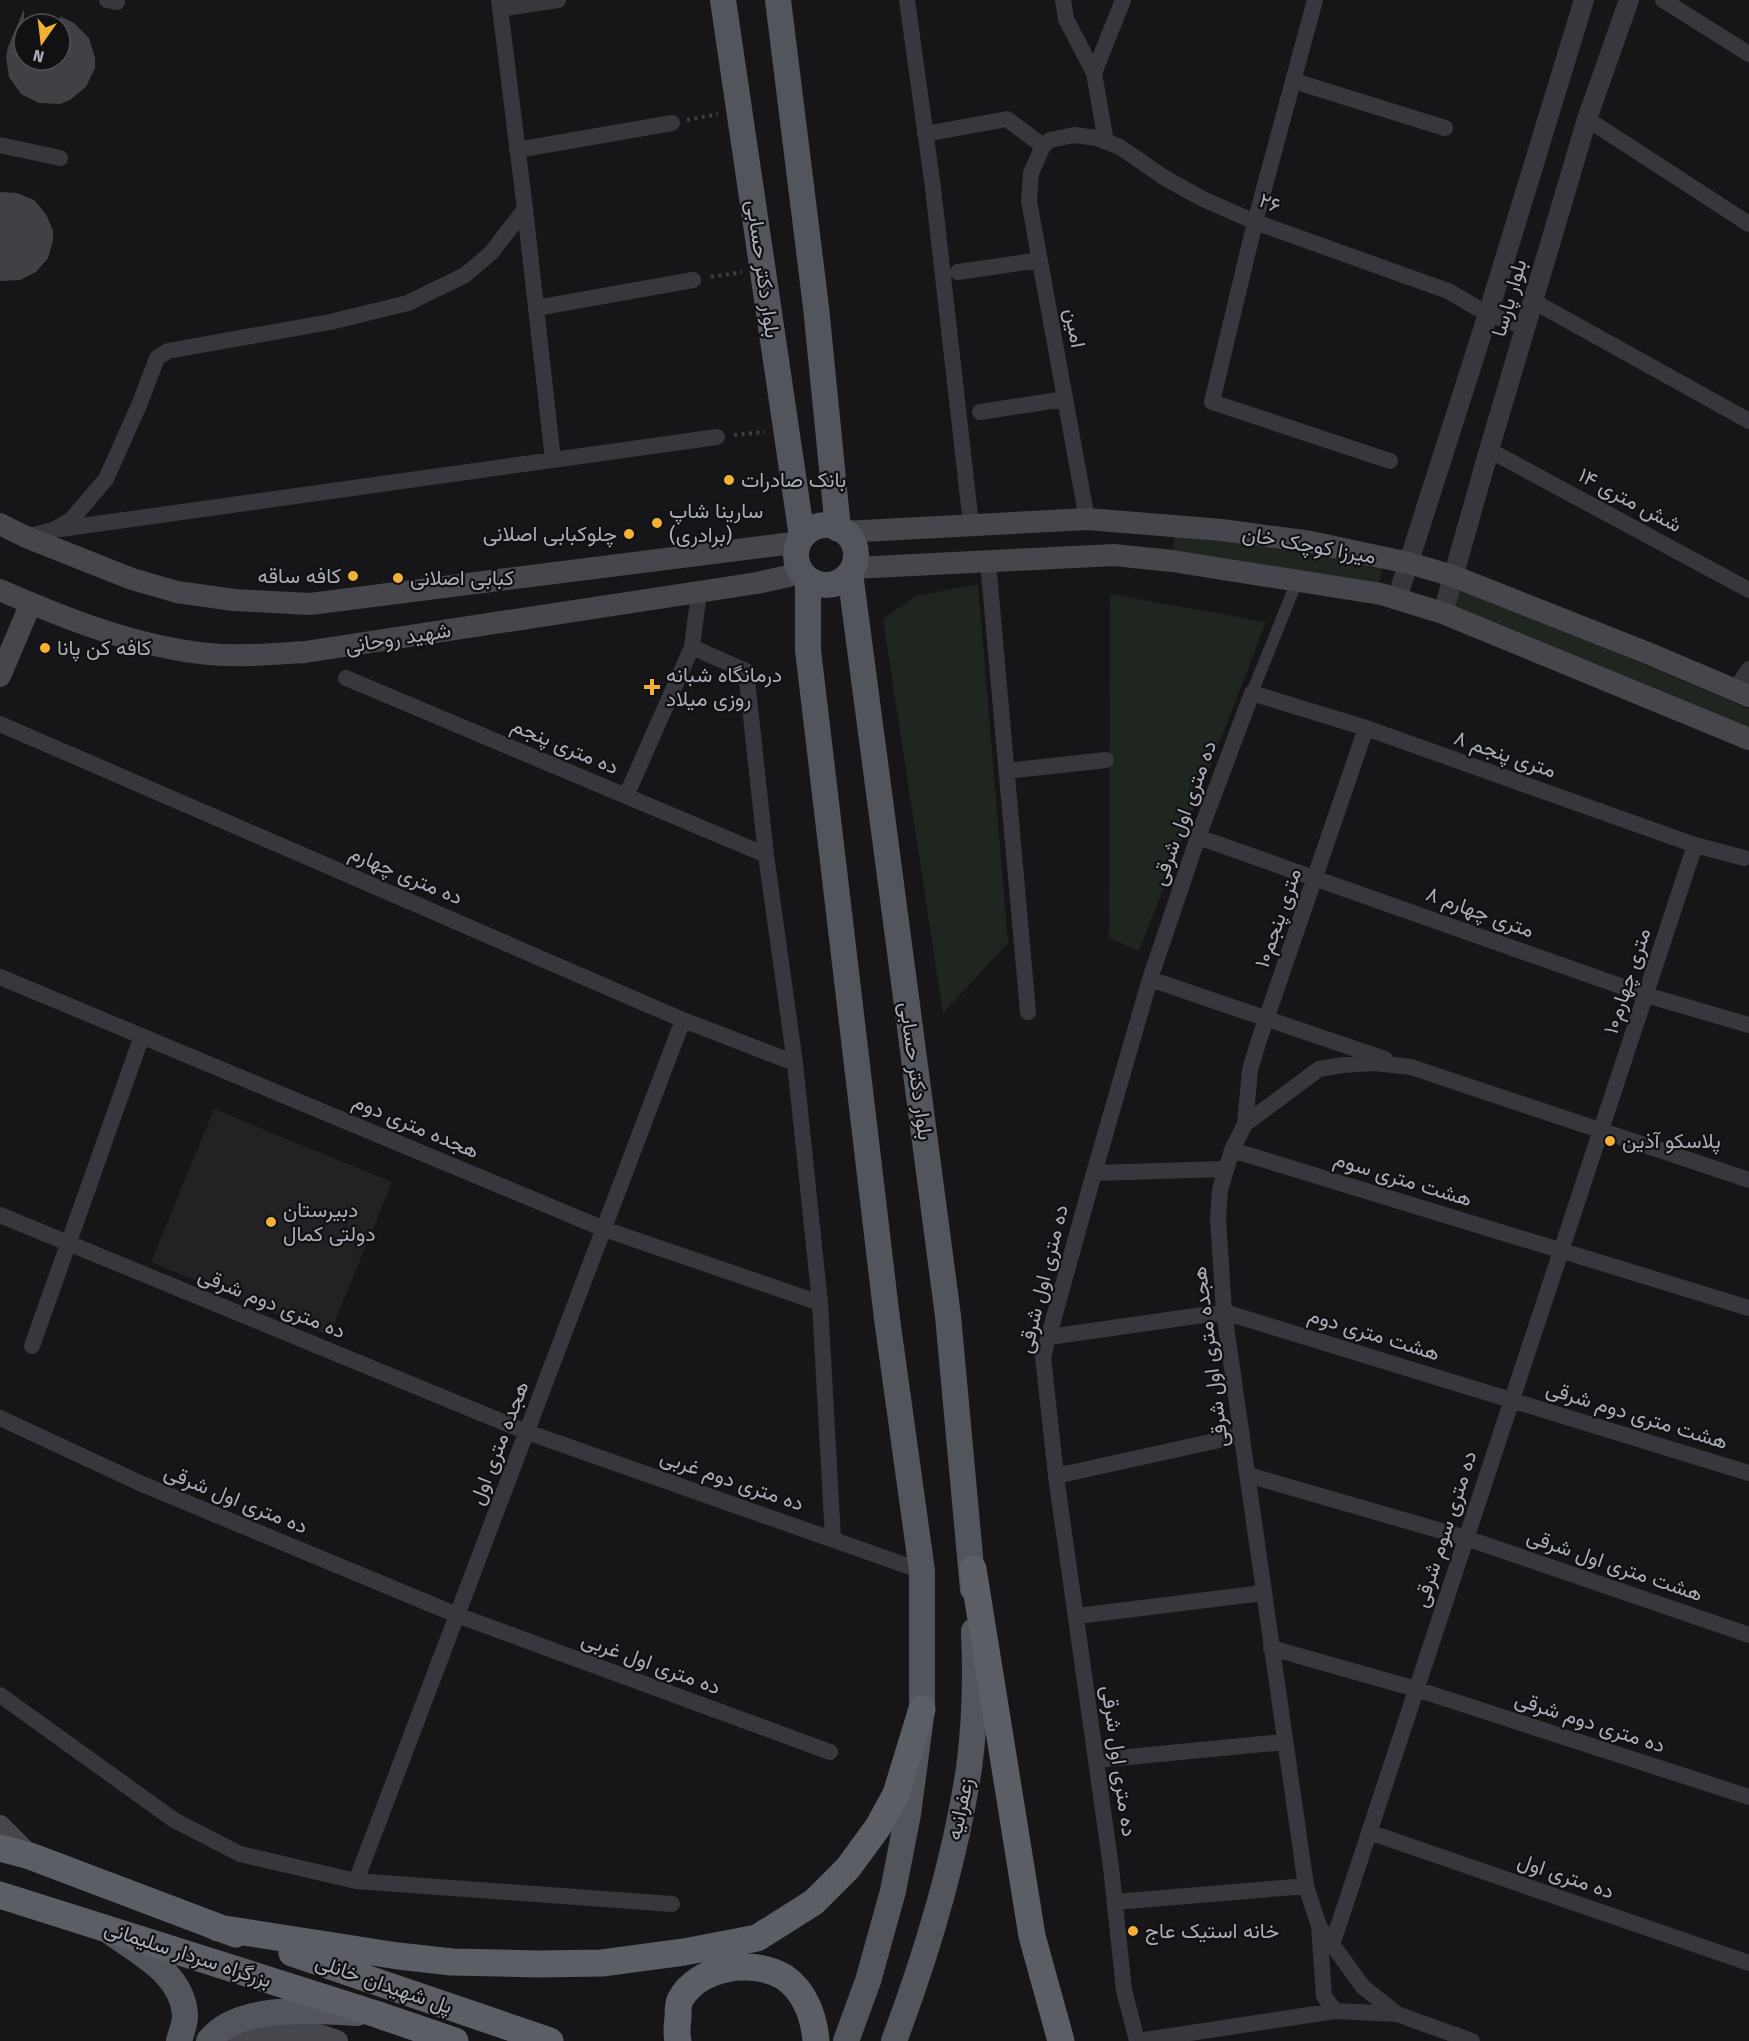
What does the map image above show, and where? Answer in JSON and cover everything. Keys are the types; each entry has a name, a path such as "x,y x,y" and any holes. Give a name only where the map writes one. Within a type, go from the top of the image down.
{"highway":[{"path":"973,1569 1032,1935 1061,2041"},
{"path":"218,1928 398,1956 452,1962 538,1964 602,1963 684,1952 757,1938 814,1902 848,1868 878,1827 896,1794 922,1709"},
{"name":"بزرگراه سردار سلیمانی","path":"0,1848 30,1856 218,1928"},
{"name":"بزرگراه سردار سلیمانی","path":"0,1895 376,2014"},
{"name":"پل شهیدان خانلی","path":"218,1928 550,2041"},
{"path":"678,2041 676,2034 680,2001 697,1981 725,1968 758,1967 784,1978 805,1998 815,2023 816,2041"},
{"name":"پل شهیدان خانلی","path":"376,2014 455,2041"}],"main road":[{"name":"بلوار دکتر حسابی","path":"723,0 764,269 801,540"},
{"path":"778,0 841,530"},
{"name":"میرزا کوچک خان","path":"841,530 1087,519 1311,542 1408,563 1453,576 1742,693"},
{"path":"1112,521 1114,555"},
{"name":"شهید روحانی","path":"0,524 26,537 132,579 177,592 234,600 310,604 801,540"},
{"path":"805,576 821,585 840,582 852,571 856,558 851,539 841,530 826,525 816,527 801,540 796,558 805,576 812,685 887,1319 922,1570 922,1709 908,1814 893,1891 868,1981 846,2041"},
{"path":"1169,561 1172,526"},
{"name":"میرزا کوچک خان","path":"852,571 1114,555 1169,561 1381,594 1443,613 1749,739"},
{"name":"بلوار دکتر حسابی","path":"852,571 948,1316 973,1569"},
{"name":"شهید روحانی","path":"0,590 110,633 167,648 209,654 248,655 305,652 805,576"},
{"path":"0,676 31,603"},
{"name":"زعفرانیه","path":"894,2041 940,1905 969,1767 975,1652 973,1569"},
{"path":"0,1826 30,1856"},
{"path":"105,1928 167,1973 181,1993 185,2016 179,2041"},
{"path":"209,2041 216,2032 231,2024 264,2013 303,2010 376,2014"},
{"path":"234,2041 261,2031 303,2030 337,2041"}],"street":[{"path":"553,460 499,4 558,0"},
{"path":"907,0 926,134 970,524"},
{"path":"1063,0 1066,19 1095,74 1106,142"},
{"path":"1095,74 1123,0"},
{"path":"1315,0 1255,222 1212,402 1390,461"},
{"name":"بلوار پارسا","path":"1397,599 1488,314 1584,0"},
{"name":"بلوار پارسا","path":"1443,613 1587,119 1629,0"},
{"path":"1663,0 1749,54"},
{"path":"1294,81 1445,128"},
{"path":"926,134 1007,119 1043,146"},
{"path":"1587,119 1749,224"},
{"path":"518,150 672,123"},
{"name":"۲۶","path":"1043,146 1050,140 1074,135 1097,138 1120,147 1165,178 1203,199 1255,222 1448,291 1488,314 1525,327"},
{"path":"0,145 60,158"},
{"name":"امین","path":"1043,146 1031,173 1029,201 1087,519"},
{"path":"54,530 71,520 106,479 140,403 157,358 176,349 330,322 408,303 465,275 491,253 525,209"},
{"path":"958,272 1040,260"},
{"path":"536,308 693,280"},
{"path":"1533,301 1749,421"},
{"path":"980,412 1065,399"},
{"path":"26,537 54,530 717,437"},
{"name":"شش متری ۱۴","path":"1489,450 1749,590"},
{"path":"988,561 1028,1012"},
{"path":"1252,693 1297,581"},
{"path":"626,796 692,647 699,592"},
{"path":"692,647 746,671 766,855 795,1063 820,1303 833,1539"},
{"path":"1742,693 1749,669"},
{"name":"ده متری پنجم","path":"346,678 766,855"},
{"name":"۸ متری پنجم","path":"1252,693 1366,728 1695,845 1744,858"},
{"name":"ده متری اول شرقی","path":"1137,2041 1124,1990 1115,1902 1056,1476 1044,1357 1150,979 1198,837 1252,693"},
{"name":"ده متری چهارم","path":"0,724 683,1020 795,1063"},
{"name":"۱۰متری پنجم","path":"1245,1124 1250,1070 1366,728"},
{"path":"1006,771 1106,760"},
{"name":"۸ متری چهارم","path":"1198,837 1646,995 1749,1026"},
{"name":"۱۰متری چهارم","path":"1601,1131 1695,845"},
{"name":"هجده متری دوم","path":"0,977 604,1229 820,1303"},
{"path":"1150,979 1411,1067"},
{"name":"هجده متری اول","path":"356,1881 683,1020"},
{"path":"32,1346 142,1036"},
{"name":"هجده متری اول شرقی","path":"1472,2041 1397,2014 1363,1987 1318,1926 1306,1886 1224,1312 1218,1218 1225,1169 1245,1124 1319,1070 1343,1065 1374,1063 1411,1067 1749,1180"},
{"name":"ده متری سوم شرقی","path":"1332,1942 1601,1131"},
{"name":"هشت متری سوم","path":"1232,1150 1749,1308"},
{"path":"1094,1173 1225,1169"},
{"name":"ده متری دوم شرقی","path":"0,1215 527,1432"},
{"path":"1049,1337 1224,1312"},
{"name":"هشت متری دوم","path":"1224,1312 1512,1400"},
{"name":"هشت متری دوم شرقی","path":"1512,1400 1749,1473"},
{"name":"ده متری اول شرقی","path":"0,1418 142,1485 457,1615"},
{"name":"ده متری دوم غربی","path":"527,1432 922,1570"},
{"path":"1056,1476 1242,1435"},
{"name":"هشت متری اول شرقی","path":"1248,1474 1466,1538 1749,1635"},
{"path":"1077,1616 1263,1593"},
{"name":"ده متری اول غربی","path":"457,1615 830,1752"},
{"name":"ده متری دوم شرقی","path":"1271,1648 1416,1689 1749,1797"},
{"path":"0,1695 174,1820 240,1854 356,1881 672,1904"},
{"path":"1096,1760 1284,1742"},
{"name":"ده متری اول","path":"1369,1832 1749,1963"},
{"path":"1115,1902 1306,1886"},
{"path":"1318,1926 1324,1996 1335,2011"},
{"path":"1137,2041 1335,2011 1397,2014"}],"path":[{"path":"672,123 740,109"},
{"path":"693,280 764,269"},
{"path":"717,437 786,429"}],"shaded area":[{"path":"1175,534 1384,564 1377,593 1172,561"},
{"path":"978,584 1008,943 943,1013 883,619 916,596"},
{"path":"1457,585 1749,709 1749,735 1451,616"},
{"path":"1110,594 1266,622 1139,951 1109,938"},
{"name":"دبیرستان دولتی کمال","path":"214,1109 392,1182 329,1336 151,1262"}],"building":[{"path":"72,22 89,38 95,58 95,68 86,87 70,100 60,104 39,103 21,94 9,77 6,57 12,38 12,72 72,72"},
{"path":"0,192 17,193 34,200 46,214 53,231 48,258 36,272 20,280 0,281"}],"place":[{"name":"بانک صادرات","path":"729,480"},
{"name":"سارینا شاپ (برادری)","path":"657,523"},
{"name":"چلوکبابی اصلانی","path":"629,534"},
{"name":"کافه ساقه","path":"353,576"},
{"name":"کبابی اصلانی","path":"398,578"},
{"name":"کافه کن پانا","path":"45,648"},
{"name":"درمانگاه شبانه روزی میلاد","path":"652,687"},
{"name":"پلاسکو آذین","path":"1610,1141"},
{"name":"دبیرستان دولتی کمال","path":"271,1222"},
{"name":"خانه استیک عاج","path":"1133,1931"}]}
